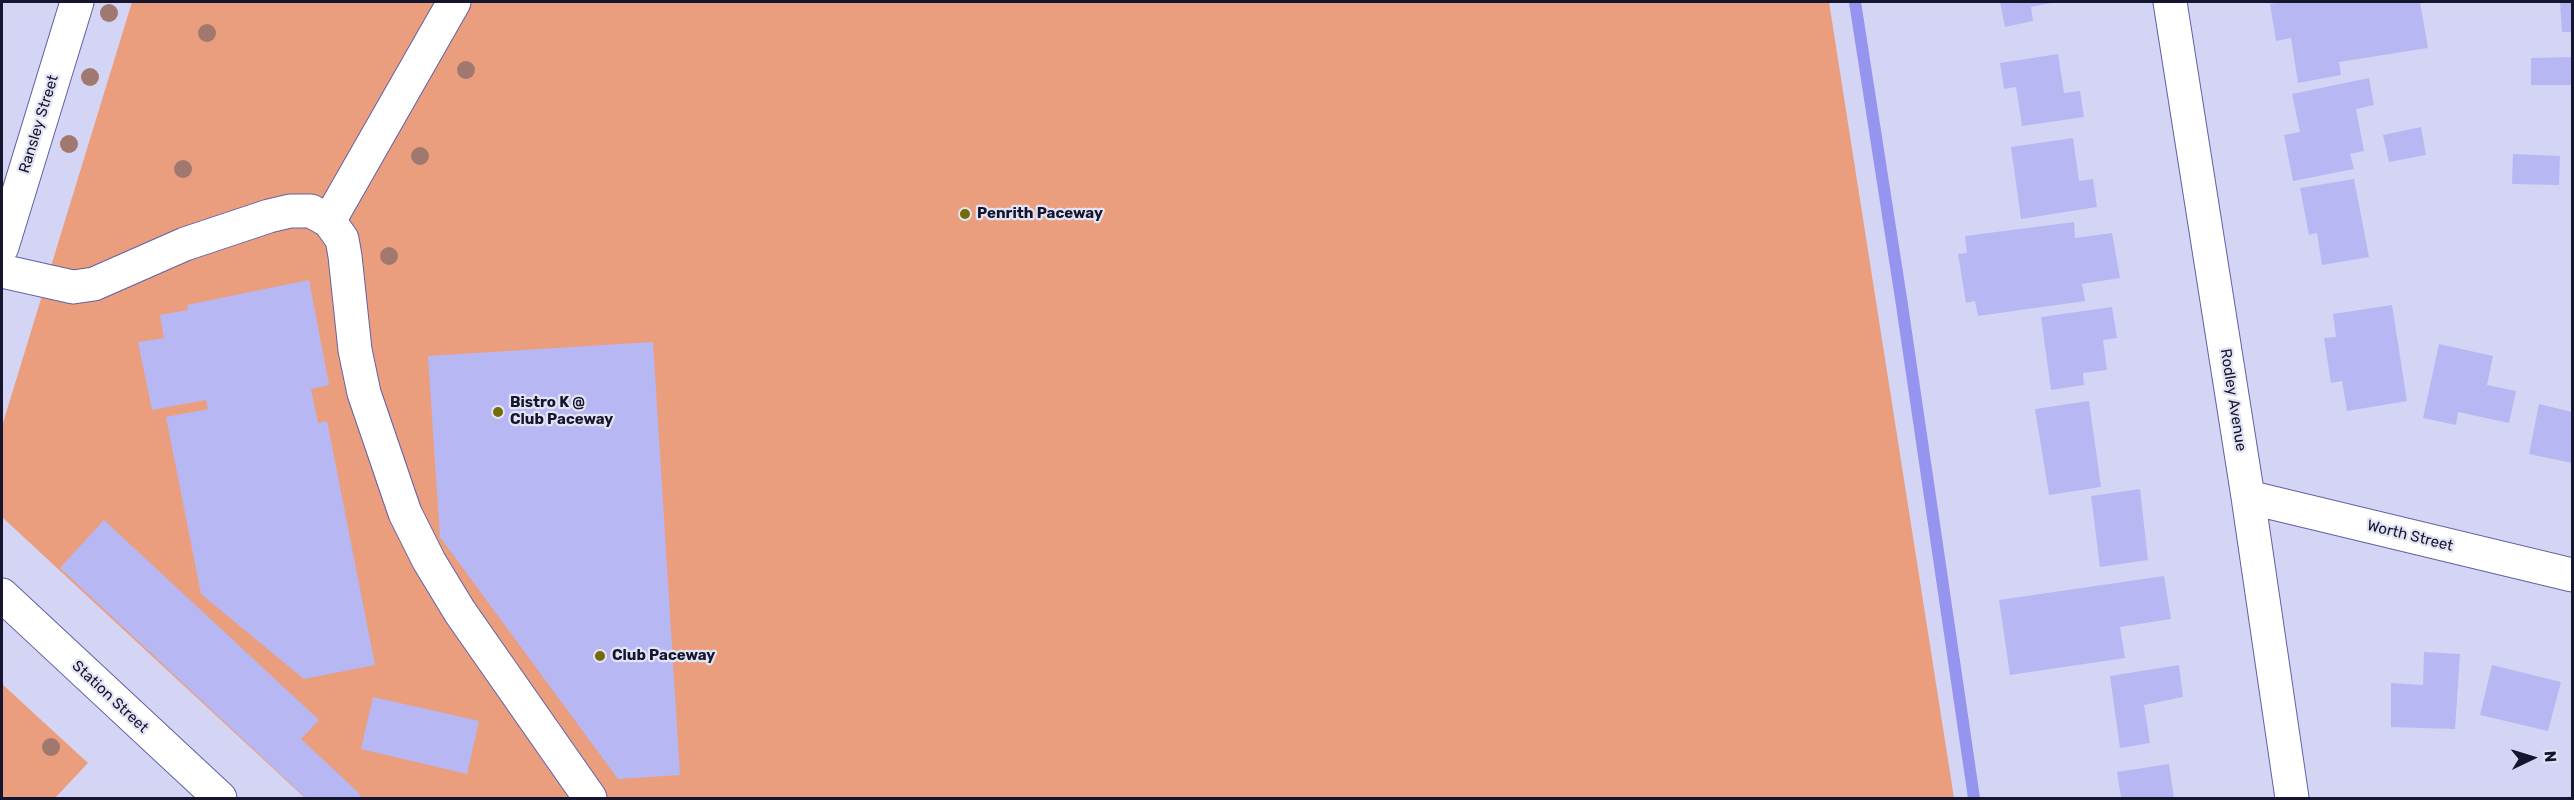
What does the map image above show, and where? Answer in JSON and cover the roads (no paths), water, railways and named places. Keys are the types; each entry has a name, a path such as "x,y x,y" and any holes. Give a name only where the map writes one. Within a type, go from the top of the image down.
{"street":[{"name":"Ransley Street","path":"2,247 77,2"},
{"path":"329,221 454,2"},
{"name":"Rodley Avenue","path":"2170,2 2248,497 2292,798"},
{"path":"2,271 73,288 94,284 185,244 269,216 290,211 311,211 329,221 342,239 355,350 364,393 405,513 429,561 460,612 590,798"},
{"name":"Worth Street","path":"2248,497 2572,576"},
{"name":"Station Street","path":"2,595 220,798"}],"waterway":[{"path":"1855,2 1974,798"}],"place":[{"name":"Penrith Paceway","path":"965,214"},
{"name":"Bistro K @ Club Paceway","path":"498,412"},
{"name":"Club Paceway","path":"600,656"}]}
